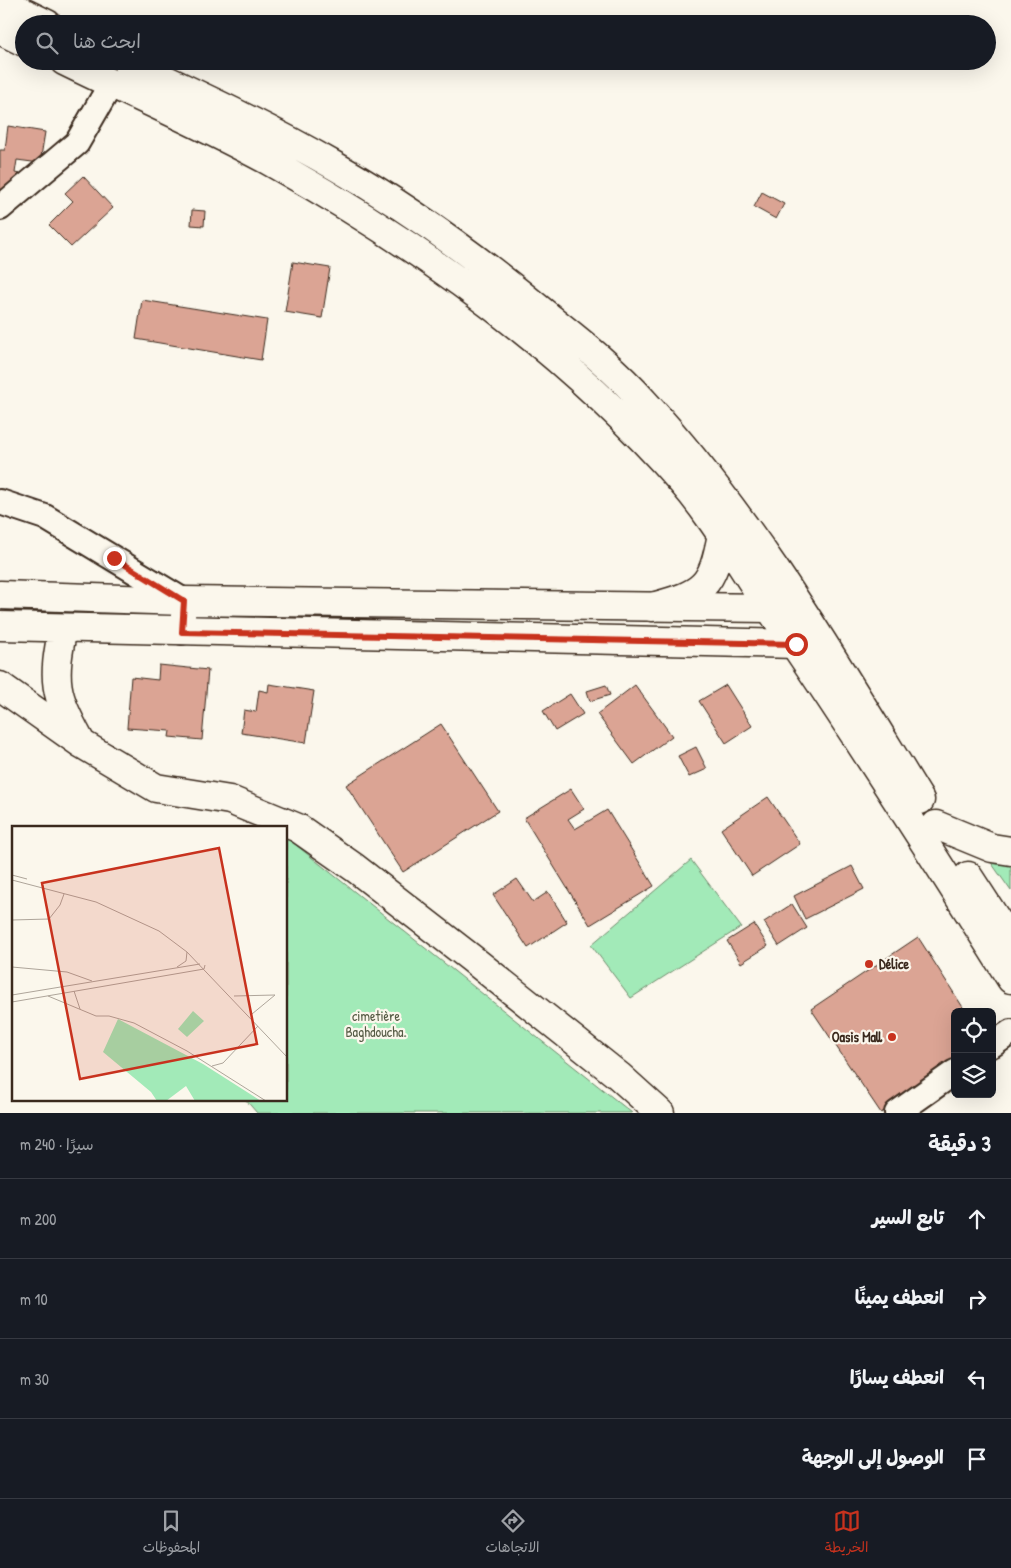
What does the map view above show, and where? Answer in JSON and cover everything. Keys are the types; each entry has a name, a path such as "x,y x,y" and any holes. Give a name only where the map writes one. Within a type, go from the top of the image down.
{"main road":[{"path":"0,1 29,15"},
{"path":"0,30 15,38"},
{"path":"82,70 275,164 392,233 504,315 590,388 684,484 722,534 770,608 802,633 936,825 1011,942"},
{"path":"145,70 213,102 335,166 421,220 513,288 574,338 643,401 715,485 755,538 802,633 900,803 1011,979"},
{"path":"652,607 692,593 707,582 716,567 722,534"},
{"path":"0,595 184,601 770,608"},
{"path":"0,626 182,632 802,633"},
{"path":"63,628 56,661 56,686 66,714 82,744"},
{"path":"0,686 82,744 156,788 230,800 298,828 355,868 471,958 619,1076 660,1113"},
{"path":"936,825 992,848 1011,851"}],"street":[{"path":"0,208 77,143 111,84"},
{"path":"0,502 45,518 184,601 182,632"},
{"path":"996,1043 1011,1032"},
{"path":"898,1113 951,1075"}],"green space":[{"name":"cimetière Baghdoucha.","path":"288,839 632,1113 257,1113 246,1100 288,1100"},
{"path":"691,860 741,927 631,998 591,945"},
{"path":"990,861 1011,864 1011,891"}],"building":[{"path":"8,126 45,132 40,163 17,160 15,173 28,176 24,207 0,203 0,150 5,150"},
{"path":"83,176 113,208 71,247 49,225 73,201 65,193"},
{"path":"762,192 784,204 776,219 754,207"},
{"path":"192,210 205,211 204,226 191,225"},
{"path":"293,262 330,268 322,318 285,312"},
{"path":"142,300 267,320 261,360 136,339"},
{"path":"159,665 208,670 202,740 169,737 170,731 127,728 131,677 158,680"},
{"path":"269,684 314,691 306,743 241,733 244,710 256,712 259,690 268,692"},
{"path":"606,685 610,695 590,701 587,691"},
{"path":"635,685 672,736 634,764 597,714"},
{"path":"726,685 752,726 726,743 699,701"},
{"path":"570,694 583,714 555,731 543,711"},
{"path":"441,724 498,811 403,872 346,785"},
{"path":"696,747 707,769 689,777 678,756"},
{"path":"571,789 584,809 568,819 575,829 607,810 654,886 590,925 524,818"},
{"path":"768,797 800,844 752,876 721,829"},
{"path":"852,866 864,889 805,919 794,896"},
{"path":"517,879 533,902 548,892 567,922 528,948 493,895"},
{"path":"792,904 807,928 779,946 764,922"},
{"path":"754,924 768,946 741,963 727,941"},
{"name":"Oasis Mall","path":"918,937 963,1008 951,1008 951,1065 881,1113 811,1009"}],"place":[{"name":"Délice","path":"869,964"},
{"name":"Oasis Mall","path":"892,1037"}],"route":[{"path":"114,558 184,601 182,632 796,644"}]}
